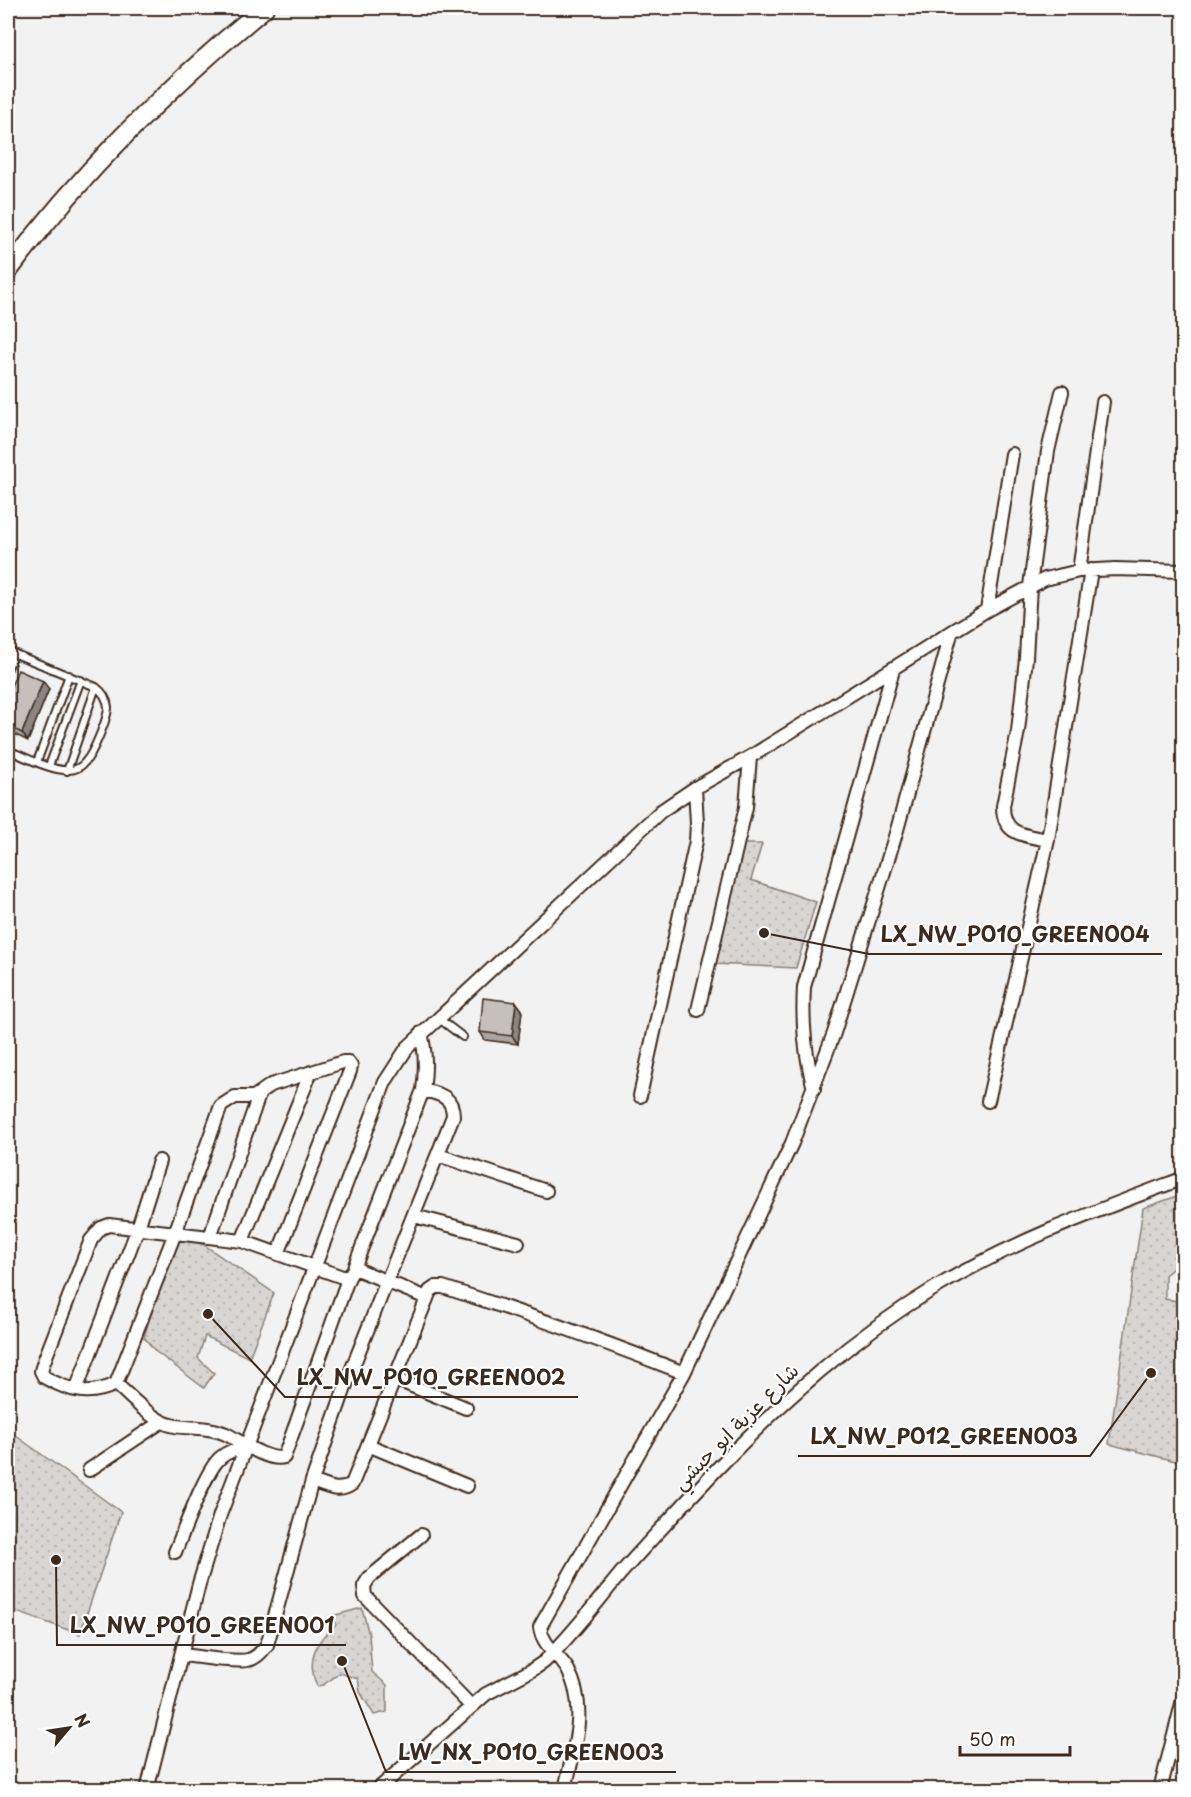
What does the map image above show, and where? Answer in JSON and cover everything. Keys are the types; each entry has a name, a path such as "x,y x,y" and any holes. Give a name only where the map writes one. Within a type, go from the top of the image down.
{"main road":[{"path":"8,271 57,208 122,137 191,70 264,8"}],"street":[{"path":"1048,840 1020,834 1009,828 1003,818 1003,806 1018,731 1030,586 1048,450 1062,392"},
{"path":"988,1101 1048,840 1085,571 1103,402"},
{"path":"987,610 1012,454"},
{"path":"147,1790 199,1584 217,1525 385,1082 407,1048 532,934 661,811 695,788 893,670 987,610 1045,579 1085,571 1156,569 1184,571"},
{"path":"565,1790 577,1740 580,1716 576,1692 567,1670 541,1634 540,1627 684,1373 768,1197 814,1089 834,1034 897,830 951,634"},
{"path":"814,1089 806,1055 802,1021 804,987 893,670"},
{"path":"698,1010 746,807 750,757"},
{"path":"640,1096 696,841 695,788"},
{"path":"116,1384 161,1422 169,1425 209,1429 225,1434 246,1447 278,1458 284,1457 351,1274 423,1090 426,1052 421,1033"},
{"path":"210,1237 259,1095 271,1085 348,1062 351,1066 278,1254"},
{"path":"242,1241 311,1072"},
{"path":"181,1654 238,1660 249,1659 260,1654 267,1645 312,1481 349,1376 453,1116 453,1108 449,1101 443,1096 423,1090"},
{"path":"259,1095 235,1097 221,1106 175,1233 116,1384 103,1390 90,1392 76,1390 44,1377 41,1371 95,1233 109,1225 138,1228 175,1233 242,1241 315,1267 387,1282 427,1298"},
{"path":"438,1155 546,1191"},
{"path":"76,1390 138,1228 159,1161"},
{"name":"شارع عزبة ابو حبشي","path":"377,1790 471,1706 502,1684 532,1670 554,1652 638,1554 717,1469 819,1371 876,1327 935,1288 998,1254 1079,1218 1184,1178"},
{"path":"414,1216 518,1243"},
{"path":"312,1481 337,1490 345,1489 352,1484 427,1298 430,1291 436,1287 443,1287 564,1327 684,1373"},
{"path":"395,1379 466,1408"},
{"path":"89,1470 161,1422"},
{"path":"368,1445 466,1486"},
{"path":"175,1552 210,1471 219,1459 231,1450 246,1447"},
{"path":"421,1534 369,1578 364,1586 365,1596 471,1706"},
{"path":"1160,1790 1184,1696"}],"lane":[{"path":"8,668 11,652 96,687 107,701 106,718 89,757 82,765 67,771 8,750"},
{"path":"37,762 69,675"},
{"path":"49,766 81,680"},
{"path":"67,771 96,687"},
{"path":"438,1018 463,1037"}],"shaded area":[{"path":"742,844 762,844 751,880 816,902 796,968 713,964"},
{"path":"1183,1194 1183,1260 1165,1275 1165,1299 1183,1302 1183,1463 1109,1444 1143,1208"},
{"path":"178,1227 274,1293 249,1358 205,1336 198,1358 214,1373 204,1388 155,1351 144,1337"},
{"path":"8,1430 121,1512 80,1634 8,1609"},
{"path":"362,1608 369,1635 372,1672 387,1685 387,1712 374,1715 360,1692 358,1679 340,1673 323,1685 317,1686 312,1668 314,1652 318,1644 336,1625 332,1616"}],"building":[{"path":"18,670 43,681 22,733 8,726 8,693"},
{"path":"483,998 516,1002 512,1036 480,1032"}],"place":[{"name":"LX_NW_P010_GREEN004","path":"764,933"},
{"name":"LX_NW_P010_GREEN002","path":"208,1314"},
{"name":"LX_NW_P012_GREEN003","path":"1151,1373"},
{"name":"LX_NW_P010_GREEN001","path":"56,1560"},
{"name":"LW_NX_P010_GREEN003","path":"342,1661"}]}
